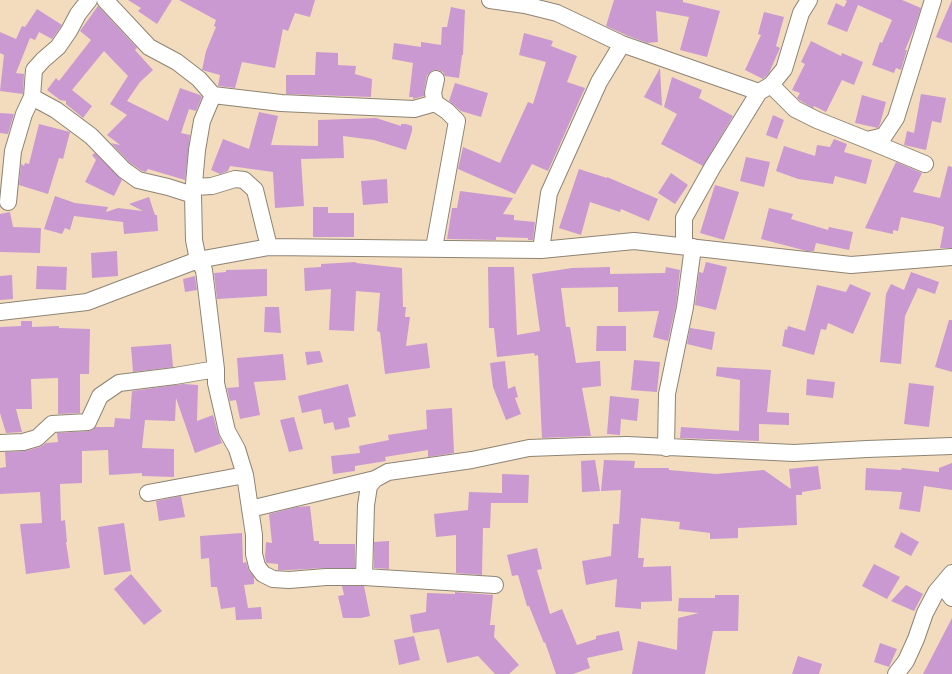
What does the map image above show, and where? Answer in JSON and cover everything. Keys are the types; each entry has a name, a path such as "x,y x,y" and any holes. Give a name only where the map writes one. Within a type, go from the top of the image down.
{"street":[{"path":"8,202 6,149 32,97 34,70 58,46 69,31 78,14 89,0"},
{"path":"105,0 149,47 177,62 199,78 213,95 282,103 414,109 435,103"},
{"path":"490,0 525,5 557,13 622,44 765,89 795,109 817,120 925,164"},
{"path":"666,448 667,394 685,307 688,247 684,218 712,168 765,89 784,69 801,13 809,0"},
{"path":"867,140 884,136 896,118 933,0"},
{"path":"541,250 550,193 599,82 622,44"},
{"path":"434,248 457,121 435,103 433,93 436,79"},
{"path":"213,95 202,121 197,150 194,191 194,240 198,260 204,270 216,369 216,383 227,431 237,449 245,475 254,535 254,554 257,566 263,574 273,579 289,580 326,577 364,577 495,585"},
{"path":"32,97 56,110 91,136 124,170 138,180 194,191 235,179 244,180 255,190 269,247"},
{"path":"0,312 87,302 198,260 269,247 541,250 634,241 851,265 952,257"},
{"path":"0,443 23,442 37,438 52,424 88,422 100,396 119,383 216,369"},
{"path":"250,509 375,479 388,472 472,460 529,448 620,445 794,453 952,446"},
{"path":"148,493 245,475"},
{"path":"364,577 366,505 370,486 375,479"},
{"path":"896,674 906,661 916,639 925,613 936,592 949,585"}],"building":[{"path":"128,0 172,0 157,24 138,11 141,8"},
{"path":"179,0 315,0 310,17 295,13 288,31 283,29 275,68 242,62 235,88 218,86 220,75 202,70 206,51 216,27 214,26 216,20"},
{"path":"614,0 683,0 683,2 720,11 707,57 680,50 689,17 656,11 658,42 647,43 606,26"},
{"path":"845,0 902,0 921,8 905,50 907,50 901,70 896,68 894,73 872,65 880,42 882,43 892,20 858,5 847,32 827,24 836,3 844,7 847,1"},
{"path":"952,0 952,43 936,37"},
{"path":"98,6 137,48 135,50 153,70 140,82 127,101 168,121 180,88 202,97 196,111 189,109 181,133 190,135 185,180 148,169 146,172 142,171 130,163 111,143 120,145 107,135 127,115 110,104 128,76 104,51 72,90 92,106 83,118 66,104 66,101 60,100 47,90 56,78 59,81 91,40 80,31"},
{"path":"451,7 465,10 463,55 459,78 445,76 443,72 433,70 427,75 424,96 413,99 413,97 409,97 413,63 392,59 394,43 421,47 421,42 441,45 442,27 447,27"},
{"path":"37,9 62,25 52,39 39,32 35,40 30,38 16,73 24,74 23,94 0,91 4,55 0,53 0,32 16,39 22,26 25,27"},
{"path":"764,12 784,17 776,46 780,48 769,73 763,79 745,70 761,35 758,34"},
{"path":"524,33 553,41 551,46 577,56 567,82 585,88 548,171 532,164 515,194 458,169 463,147 500,163 528,102 533,104 546,62 519,55"},
{"path":"811,41 841,56 842,53 863,62 854,85 842,80 826,112 814,106 813,108 801,101 797,98 800,93 792,90 805,64 801,62"},
{"path":"316,52 338,53 338,65 356,66 355,74 372,79 371,97 286,94 286,75 315,75"},
{"path":"660,68 662,106 644,97"},
{"path":"672,77 702,90 699,98 733,116 703,166 661,144 677,114 664,107"},
{"path":"455,83 488,93 481,117 461,111 449,101"},
{"path":"921,94 946,98 941,123 932,121 926,150 904,145 907,131 914,133"},
{"path":"862,95 886,102 878,128 855,123"},
{"path":"259,112 278,116 271,145 318,146 318,120 376,118 401,126 401,124 406,124 412,126 412,131 406,150 374,140 343,136 344,158 301,159 304,206 275,208 273,172 230,166 228,171 220,174 211,170 223,139 249,149"},
{"path":"0,113 14,114 8,134 0,133"},
{"path":"773,115 784,120 777,139 766,135"},
{"path":"39,124 70,132 63,159 59,158 48,194 19,185 21,164 24,166 25,163 29,164"},
{"path":"834,139 847,144 844,152 872,160 866,184 835,176 833,184 798,179 776,171 784,146 815,156 817,145 830,147"},
{"path":"95,153 122,180 114,196 85,182 96,160 92,155"},
{"path":"746,157 770,162 764,187 740,181"},
{"path":"896,162 922,173 913,192 940,198 948,166 952,167 952,248 940,248 944,227 934,224 901,217 898,231 893,230 893,234 865,228"},
{"path":"579,169 607,177 658,199 649,221 621,209 620,212 590,202 581,235 559,228"},
{"path":"671,173 688,185 675,204 658,193"},
{"path":"387,179 388,203 363,205 361,181"},
{"path":"715,185 739,192 724,240 700,233"},
{"path":"460,191 513,198 503,214 514,215 514,220 535,222 533,240 528,240 528,238 496,237 496,240 447,239 452,208 457,208"},
{"path":"55,196 75,203 108,207 106,212 118,208 143,211 129,204 149,197 155,215 157,215 158,231 124,234 123,222 74,216 70,230 65,228 62,234 44,229"},
{"path":"313,207 328,207 328,213 354,213 354,237 313,237"},
{"path":"769,208 793,214 791,219 828,230 829,227 853,232 849,250 816,243 814,251 807,251 761,239"},
{"path":"10,212 13,227 41,228 40,253 0,252 0,214"},
{"path":"117,251 118,276 92,278 91,253"},
{"path":"356,262 402,268 403,307 406,307 405,317 410,317 406,346 427,343 430,368 385,374 380,332 377,331 380,293 356,291 354,331 329,330 331,289 305,291 304,268 321,267 321,264"},
{"path":"706,262 727,267 716,310 695,305 699,272 703,273"},
{"path":"37,266 67,267 66,290 36,289"},
{"path":"488,267 514,267 517,335 540,331 532,274 572,268 610,267 610,274 665,273 666,267 680,270 676,305 668,341 653,337 659,311 618,312 618,287 561,288 566,327 570,327 576,363 600,361 601,386 582,388 591,436 542,438 538,355 535,356 534,353 497,357 494,328 489,328"},
{"path":"267,269 267,296 217,299 214,273 226,272 226,270"},
{"path":"911,272 939,282 935,294 918,288 905,316 901,364 880,362 886,294 891,284 904,290"},
{"path":"12,275 13,299 0,300 0,276"},
{"path":"195,276 197,290 185,292 183,279"},
{"path":"850,284 871,293 853,334 828,323 826,330 821,329 814,355 782,346 785,329 787,330 788,326 805,331 817,285 846,292"},
{"path":"265,307 279,307 281,333 264,332"},
{"path":"949,320 952,320 952,372 935,367"},
{"path":"21,321 32,321 32,327 59,326 59,328 90,329 89,374 80,374 80,413 58,414 58,378 31,379 32,409 16,409 22,432 6,433 0,413 0,327 21,326"},
{"path":"597,326 626,326 626,351 596,351"},
{"path":"690,328 715,332 712,350 687,344"},
{"path":"171,344 173,367 133,372 131,347"},
{"path":"320,351 323,362 307,365 305,352"},
{"path":"283,354 286,380 254,382 260,415 240,419 236,400 230,401 227,388 239,387 237,358"},
{"path":"634,360 660,362 657,392 631,390"},
{"path":"505,361 508,389 515,386 518,397 515,398 521,414 506,420 493,387 490,363"},
{"path":"717,367 771,370 767,412 789,413 789,425 759,424 759,441 680,438 681,427 739,431 740,380 716,376"},
{"path":"807,379 835,382 833,398 806,395"},
{"path":"909,383 934,386 929,427 904,424"},
{"path":"183,384 198,385 197,421 213,415 222,443 195,453 176,398 175,421 145,420 142,448 174,449 174,477 142,476 142,473 109,475 108,450 82,451 82,483 60,484 61,521 65,520 66,542 70,568 26,574 20,524 42,523 40,492 0,494 0,468 6,467 5,452 25,451 40,447 46,443 58,442 57,433 89,431 93,430 95,427 114,427 115,418 130,419 132,391"},
{"path":"348,384 356,416 348,418 350,427 335,430 333,422 324,424 321,409 302,413 298,396"},
{"path":"610,396 639,399 637,421 621,419 620,435 607,434"},
{"path":"452,408 454,453 428,457 428,450 385,457 386,461 355,466 355,471 333,474 331,456 360,453 359,446 389,440 388,435 427,429 426,410"},
{"path":"294,417 303,449 289,452 280,420"},
{"path":"595,460 600,491 582,492 581,461"},
{"path":"604,460 635,461 634,468 669,468 669,470 716,474 764,470 791,489 789,469 818,466 821,489 802,492 802,495 796,495 797,525 738,528 738,538 710,539 710,533 679,529 680,522 641,518 638,558 644,558 643,567 671,566 672,601 641,602 641,609 615,607 617,579 586,585 582,561 611,556 613,524 619,524 621,490 601,491"},
{"path":"952,463 952,490 924,486 920,512 899,509 902,492 865,490 866,468 901,470 902,468 939,472 939,468"},
{"path":"502,474 529,475 528,503 491,503 490,528 483,528 482,575 456,573 456,535 436,537 434,514 468,510 469,492 502,493"},
{"path":"181,496 185,517 159,521 156,501"},
{"path":"310,506 314,541 319,541 319,544 355,544 355,568 278,570 278,564 266,562 266,542 272,543 269,514 297,507"},
{"path":"124,523 131,571 104,575 98,527"},
{"path":"901,532 919,542 911,556 894,547"},
{"path":"242,533 243,563 246,562 249,571 254,577 254,584 244,585 248,608 261,607 262,619 236,620 235,607 221,609 217,587 211,587 209,558 201,559 200,536"},
{"path":"389,541 389,569 374,568 374,542"},
{"path":"537,548 542,569 537,570 550,614 562,609 577,645 596,639 596,636 619,631 623,650 587,658 590,668 573,674 556,674 545,642 544,643 529,606 527,606 518,575 512,576 507,555"},
{"path":"874,564 900,577 887,599 862,586"},
{"path":"131,574 162,611 144,625 114,589"},
{"path":"906,585 923,594 914,611 891,601"},
{"path":"342,586 364,586 370,616 361,618 343,618 338,596 344,595"},
{"path":"455,592 493,595 490,625 495,625 494,637 519,665 509,674 495,674 478,656 447,663 439,629 413,633 410,615 426,612 427,593 455,594"},
{"path":"715,595 739,595 738,631 713,631 705,674 632,674 638,641 677,650 678,618 699,613 678,611 679,598 715,598"},
{"path":"952,618 952,674 923,674"},
{"path":"414,636 420,660 399,665 394,640"},
{"path":"880,643 897,649 889,667 874,662"},
{"path":"798,656 822,664 819,674 792,674"}]}
